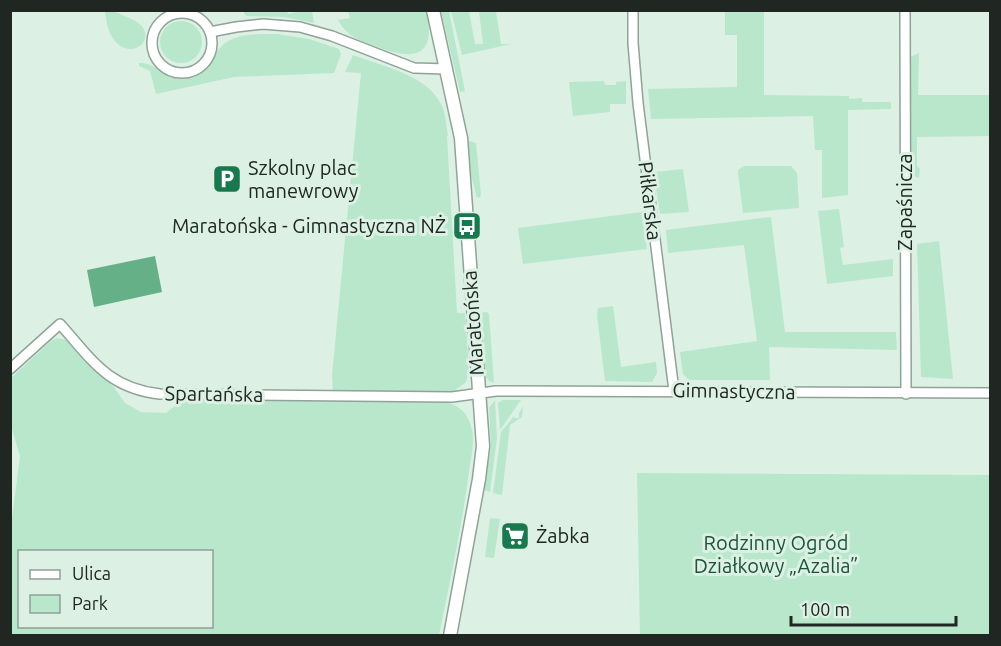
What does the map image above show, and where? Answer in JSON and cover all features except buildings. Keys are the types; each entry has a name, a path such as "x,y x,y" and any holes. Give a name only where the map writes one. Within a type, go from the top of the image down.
{"main road":[{"name":"Maratońska","path":"434,10 461,138 483,446 450,636"}],"street":[{"name":"Piłkarska","path":"633,10 638,103 674,391"},
{"name":"Zapaśnicza","path":"905,10 906,393"},
{"path":"178,13 189,14 198,18 210,32 212,44 210,53 199,68 190,72 171,72 156,60 152,51 154,31 168,16 178,13"},
{"path":"210,32 263,24 300,27 332,36 414,68 447,69"},
{"name":"Spartańska","path":"10,369 60,324 104,372 126,386 147,392 217,395 461,396"},
{"name":"Gimnastyczna","path":"461,396 496,391 990,393"}],"green space":[{"path":"105,11 116,12 139,24 145,31 145,39 141,45 126,48 117,44 109,31"},
{"path":"243,11 287,11 288,14 312,11 314,23 284,17 246,16"},
{"path":"348,11 426,11 429,26 426,46 413,54 403,54 391,52 360,40 346,31 338,20 350,18"},
{"path":"441,11 449,11 465,91 460,92"},
{"path":"451,11 469,11 475,44 483,44 479,11 496,11 501,44 511,44 462,55"},
{"path":"725,11 764,11 764,95 849,96 849,99 862,98 862,102 891,102 891,109 848,110 848,195 822,198 822,150 815,150 813,116 651,119 648,89 737,87 737,35 725,35"},
{"path":"181,21 189,22 196,27 201,34 201,50 196,57 189,62 181,63 173,62 166,57 161,50 160,42 161,34 166,27 173,22"},
{"path":"277,34 309,39 339,49 341,54 334,73 234,77 156,94 150,71 139,66 139,63 146,64 169,76 191,78 203,72 219,49 228,41 249,35"},
{"path":"919,53 918,95 990,95 990,136 917,137 919,178 912,175 909,168 910,57"},
{"path":"353,55 414,78 434,94 444,111 448,136 457,313 465,313 469,371 466,382 454,391 333,391 332,375 361,73 345,72"},
{"path":"604,81 605,85 616,85 616,82 626,81 626,104 610,104 610,112 573,116 569,82"},
{"path":"469,141 476,143 481,195 477,198 471,175"},
{"path":"744,166 791,166 797,173 799,208 743,213 738,170"},
{"path":"683,169 689,212 660,214 655,172"},
{"path":"839,209 844,247 840,248 843,265 893,259 893,276 827,284 818,211"},
{"path":"642,212 647,249 523,264 518,228"},
{"path":"771,217 785,332 896,332 897,350 769,347 770,380 689,380 683,374 680,352 757,341 744,245 668,253 666,230"},
{"path":"939,241 953,379 921,377 917,244"},
{"path":"613,306 621,367 656,362 657,373 652,382 605,381 597,315 598,308"},
{"path":"487,312 494,383 489,381 484,374 479,313"},
{"path":"57,338 66,340 113,386 125,403 141,412 166,413 177,404 188,401 436,401 460,408 470,423 473,445 439,635 11,635 10,534 20,456 11,426 11,378"},
{"path":"495,400 497,438 490,492 484,490 491,447 489,408"},
{"path":"503,400 521,400 500,430 498,403"},
{"path":"523,407 522,417 510,425 502,495 493,493 501,432 514,416 514,418 519,418"},
{"name":"Rodzinny Ogród Działkowy „Azalia”","path":"637,473 990,475 990,635 640,635"},
{"path":"490,518 500,519 494,558 485,557"}],"shaded area":[{"path":"155,256 162,292 94,307 87,270"}],"place":[{"name":"Szkolny plac manewrowy","path":"227,179"},
{"name":"Maratońska - Gimnastyczna NŻ","path":"467,226"},
{"name":"Żabka","path":"515,536"}]}
